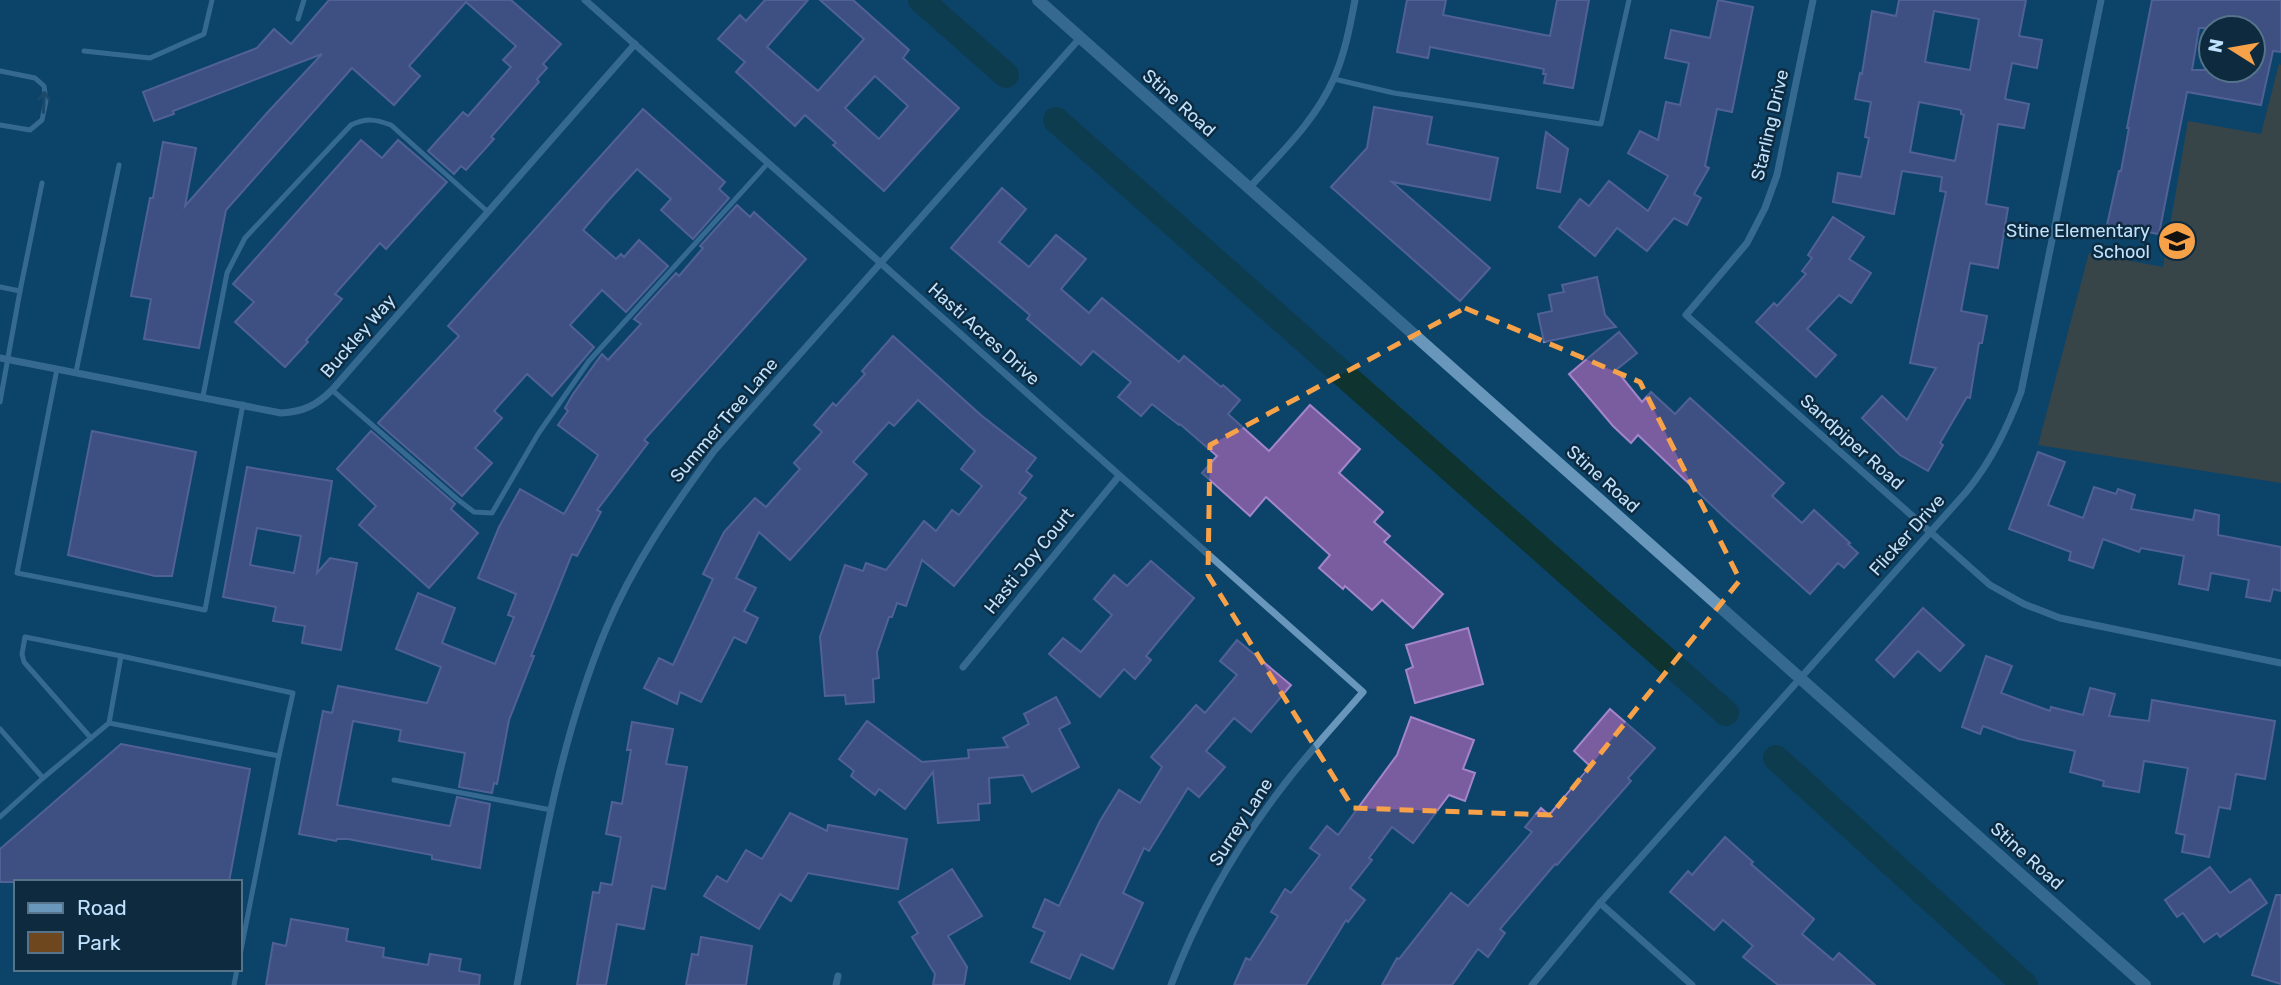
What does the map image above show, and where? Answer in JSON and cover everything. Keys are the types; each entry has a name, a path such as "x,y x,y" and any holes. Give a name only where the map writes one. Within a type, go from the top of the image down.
{"street":[{"name":"Hasti Acres Drive","path":"585,0 1363,692"},
{"name":"Stine Road","path":"1038,0 2145,985"},
{"path":"1249,188 1314,113 1334,79 1346,46 1355,0"},
{"name":"Starling Drive","path":"1686,316 1747,243 1765,208 1777,175 1813,0"},
{"name":"Flicker Drive","path":"1532,985 1600,903 1984,471 2006,433 2021,392 2101,0"},
{"name":"Summer Tree Lane","path":"517,985 566,743 582,690 607,626 637,565 673,506 714,451 1080,38"},
{"name":"Buckley Way","path":"0,358 281,413 309,408 319,403 332,390 635,44"},
{"name":"Sandpiper Road","path":"1686,316 1990,585 2024,604 2060,618 2281,663"},
{"name":"Hasti Joy Court","path":"963,667 1119,476"},
{"name":"Surrey Lane","path":"1171,985 1209,901 1247,837 1289,777 1363,692"},
{"path":"1600,903 1692,985"}],"lane":[{"path":"84,51 150,58 204,34 212,0"},
{"path":"298,19 304,0"},
{"path":"1334,79 1394,93 1601,124 1629,0"},
{"path":"0,71 35,78 44,86 46,101 42,120 30,130 0,125"},
{"path":"202,396 227,273 233,259 245,238 351,125 363,119 376,119 391,125 488,212"},
{"path":"332,390 474,513 492,513 538,434 589,360 768,163"},
{"path":"76,372 119,165"},
{"path":"0,402 42,183"},
{"path":"0,287 20,291"},
{"path":"57,369 17,573 205,610 243,404"},
{"path":"91,738 24,662 22,654 25,637 293,693 242,945"},
{"path":"0,817 109,723 121,656"},
{"path":"109,723 279,757"},
{"path":"0,729 43,778"},
{"path":"394,780 551,810"}],"highlighted area":[{"path":"1465,308 1640,382 1740,580 1551,815 1353,808 1208,575 1210,445"}],"green space":[{"name":"Stine Elementary School","path":"2279,64 2281,483 2038,445 2089,253 2163,267 2188,121 2261,134"}],"building":[{"path":"329,0 511,0 561,44 543,64 547,68 537,79 539,82 491,137 494,139 466,170 461,166 454,174 428,151 463,112 468,116 511,67 503,60 516,46 466,2 409,66 420,76 394,105 352,68 226,210 199,348 144,339 151,299 131,296 163,142 196,148 185,206 322,54 173,111 174,114 154,121 143,92 257,48 274,29 291,44"},
{"path":"765,0 808,0 767,47 818,91 864,39 820,0 853,0 909,50 903,58 959,108 884,191 833,145 836,143 805,115 795,126 736,72 745,62 718,39 740,15 746,21","holes":["875,76 908,106 879,139 845,108"]},
{"path":"1407,0 1446,0 1443,15 1550,36 1557,0 1589,0 1573,88 1544,83 1544,69 1430,47 1428,58 1397,52"},
{"path":"1718,0 1753,7 1732,112 1717,109 1705,166 1709,168 1694,194 1701,198 1687,225 1674,218 1647,251 1617,228 1595,256 1559,227 1580,199 1589,206 1609,181 1648,211 1668,176 1628,153 1640,131 1658,140 1666,102 1680,105 1689,63 1665,58 1671,30 1710,38"},
{"path":"1899,0 2026,0 2019,36 2042,40 2037,68 2012,63 2005,99 2029,104 2024,128 1998,124 1986,204 2008,208 1998,268 1970,263 1961,311 1987,316 1982,343 1979,343 1970,398 1967,397 1940,443 1943,445 1928,471 1900,455 1862,418 1882,396 1907,420 1936,368 1910,363 1946,192 1940,191 1942,177 1902,171 1894,214 1833,202 1838,173 1861,177 1869,138 1865,137 1871,102 1855,99 1860,73 1862,74 1872,11 1896,16","holes":["1934,11 1979,19 1970,70 1925,62","1919,102 1961,110 1964,115 1955,161 1910,152"]},
{"path":"2152,0 2281,0 2281,52 2273,51 2267,78 2267,14 2197,14 2197,40 2192,70 2197,70 2197,84 2266,84 2261,105 2187,92 2159,234 2107,225 2129,128"},
{"path":"1374,107 1432,117 1427,144 1498,158 1490,200 1392,182 1490,268 1460,301 1331,187 1367,148"},
{"path":"643,109 725,182 719,189 729,198 693,239 661,210 671,199 637,169 607,202 583,230 616,259 621,254 624,257 639,240 668,266 626,312 602,290 570,325 594,347 552,396 527,374 494,411 502,418 475,448 492,463 462,496 378,423 459,336 448,326"},
{"path":"1546,132 1568,149 1560,192 1537,188"},
{"path":"361,140 382,158 398,140 447,182 386,249 380,243 335,294 342,299 285,367 235,322 254,302 233,284"},
{"path":"1002,188 1026,209 999,242 1029,267 1056,235 1086,259 1061,289 1089,313 1102,298 1179,362 1184,356 1221,387 1223,385 1240,400 1228,414 1269,451 1310,405 1360,449 1339,473 1383,512 1374,522 1390,536 1384,542 1443,594 1413,628 1382,600 1372,610 1319,568 1330,555 1266,497 1250,516 1202,473 1217,456 1152,404 1141,416 1118,397 1131,382 1093,351 1081,365 1027,319 1030,315 951,248"},
{"path":"737,205 750,217 754,212 806,259 644,440 648,443 597,510 601,512 577,556 572,554 531,656 534,656 509,720 497,784 494,783 492,793 459,787 465,753 399,741 401,730 353,721 337,805 450,826 457,797 490,804 480,868 432,859 432,855 348,839 336,841 299,834 323,711 332,713 338,686 427,703 441,667 396,649 418,593 455,608 442,643 495,664 514,617 508,615 516,594 478,578 499,527 520,489 564,514 598,455 558,425 568,411 565,408 602,354 608,360 641,324 634,319 676,273 679,276 703,248 700,246"},
{"path":"1833,217 1864,237 1849,259 1871,273 1851,303 1839,295 1807,329 1836,355 1816,377 1756,322 1774,303 1777,306 1806,274 1802,271 1812,258 1808,255"},
{"path":"1597,277 1605,315 1616,327 1544,342 1538,314 1552,311 1549,295 1564,292 1562,285"},
{"path":"1619,332 1637,353 1616,370 1642,402 1651,392 1675,414 1690,398 1784,483 1772,496 1802,523 1814,510 1850,543 1848,544 1858,553 1844,568 1838,563 1810,594 1638,435 1631,443 1613,426 1569,374"},
{"path":"893,336 982,416 1036,458 1026,471 1032,476 1019,493 1026,498 954,586 922,560 906,606 897,603 892,617 889,617 877,652 879,678 873,679 874,702 846,704 845,695 825,696 820,637 845,565 863,571 866,563 886,570 924,521 936,531 952,510 959,515 982,486 961,469 975,451 918,400 894,426 889,422 853,462 867,474 790,560 759,532 736,578 756,588 744,611 758,618 746,643 734,637 701,702 680,692 677,704 644,688 659,658 673,665 713,579 703,574 724,532 755,498 766,507 800,469 794,463 822,432 814,425 833,403 836,406 865,374 862,371"},
{"path":"92,431 196,452 172,576 155,576 68,555"},
{"path":"371,431 455,504 451,509 478,533 429,588 359,525 376,506 337,469"},
{"path":"2038,452 2065,462 2048,505 2083,518 2094,487 2116,494 2118,489 2135,495 2131,509 2193,520 2195,510 2219,515 2218,535 2281,547 2281,591 2273,589 2270,601 2246,597 2249,580 2211,573 2208,590 2179,584 2184,556 2141,548 2139,552 2103,539 2093,568 2069,560 2071,552 2009,529"},
{"path":"247,467 332,481 317,573 330,558 357,563 341,650 302,643 305,626 273,621 276,607 223,597","holes":["257,528 301,536 294,573 250,565"]},
{"path":"1151,561 1194,598 1146,656 1151,660 1135,679 1124,669 1100,697 1049,654 1063,638 1081,652 1112,615 1094,599 1114,575 1127,586"},
{"path":"1923,608 1964,645 1940,671 1918,651 1894,677 1876,660"},
{"path":"1468,628 1483,684 1415,703 1406,670 1413,667 1406,645"},
{"path":"1237,640 1291,685 1251,732 1234,718 1206,751 1225,767 1199,797 1188,788 1149,851 1144,848 1123,893 1143,903 1113,969 1081,954 1070,979 1031,962 1045,932 1033,927 1045,899 1059,906 1100,821 1119,790 1140,803 1162,767 1151,757 1196,705 1205,713 1237,675 1220,661"},
{"path":"1986,656 2012,666 2001,693 2050,711 2051,707 2083,715 2090,688 2115,694 2109,716 2149,721 2152,700 2275,721 2265,779 2236,774 2230,809 2219,807 2209,857 2182,852 2185,835 2176,833 2188,768 2144,761 2139,792 2103,786 2104,781 2070,772 2075,751 2019,739 1983,726 1980,734 1962,727"},
{"path":"1056,697 1070,723 1059,729 1079,767 1032,792 1023,775 989,778 990,803 978,804 979,820 938,823 933,772 905,809 879,789 875,795 851,776 854,771 839,759 867,721 922,762 969,758 968,750 1008,747 1003,738 1029,724 1024,714"},
{"path":"1610,709 1655,748 1628,778 1631,781 1500,929 1505,933 1488,957 1478,949 1452,985 1382,985 1397,958 1399,959 1451,893 1468,906 1532,832 1525,827 1541,808 1549,815 1584,774 1590,766 1574,751"},
{"path":"1411,717 1474,740 1463,769 1475,773 1465,801 1449,795 1413,843 1392,827 1369,858 1372,860 1350,888 1365,900 1348,922 1346,920 1306,985 1234,985 1246,958 1250,960 1278,916 1271,912 1285,889 1291,893 1320,855 1310,848 1327,826 1338,835 1397,755"},
{"path":"632,722 673,729 666,764 687,767 665,889 652,886 644,929 617,924 606,985 577,985 593,892 599,893 601,883 612,885 621,837 606,834 612,802 622,804 631,750 627,750"},
{"path":"121,744 250,769 229,880 0,882 0,849"},
{"path":"790,813 827,831 828,825 907,839 898,889 808,873 791,901 780,894 759,929 704,896 717,876 727,882 746,850 762,859"},
{"path":"1725,837 1753,862 1751,864 1814,919 1802,934 1833,960 1839,953 1875,985 1778,985 1743,957 1753,946 1723,920 1714,930 1670,892 1688,871 1692,875"},
{"path":"2210,867 2230,893 2250,879 2267,903 2220,937 2217,933 2204,942 2183,913 2177,917 2165,900"},
{"path":"952,869 982,916 948,936 967,967 964,985 933,985 935,974 912,937 918,933 899,902"},
{"path":"2276,895 2281,895 2281,984 2252,975"},
{"path":"291,919 348,929 346,941 384,948 383,957 428,965 430,954 461,959 459,971 480,975 479,985 266,985 273,943 286,946"},
{"path":"701,937 752,946 746,985 686,985 692,954 698,955"}],"waterway":[{"path":"921,0 1006,75"},
{"path":"1056,120 1726,713"},
{"path":"1776,758 2025,985"}],"place":[{"name":"Stine Elementary School","path":"2177,241"}]}
